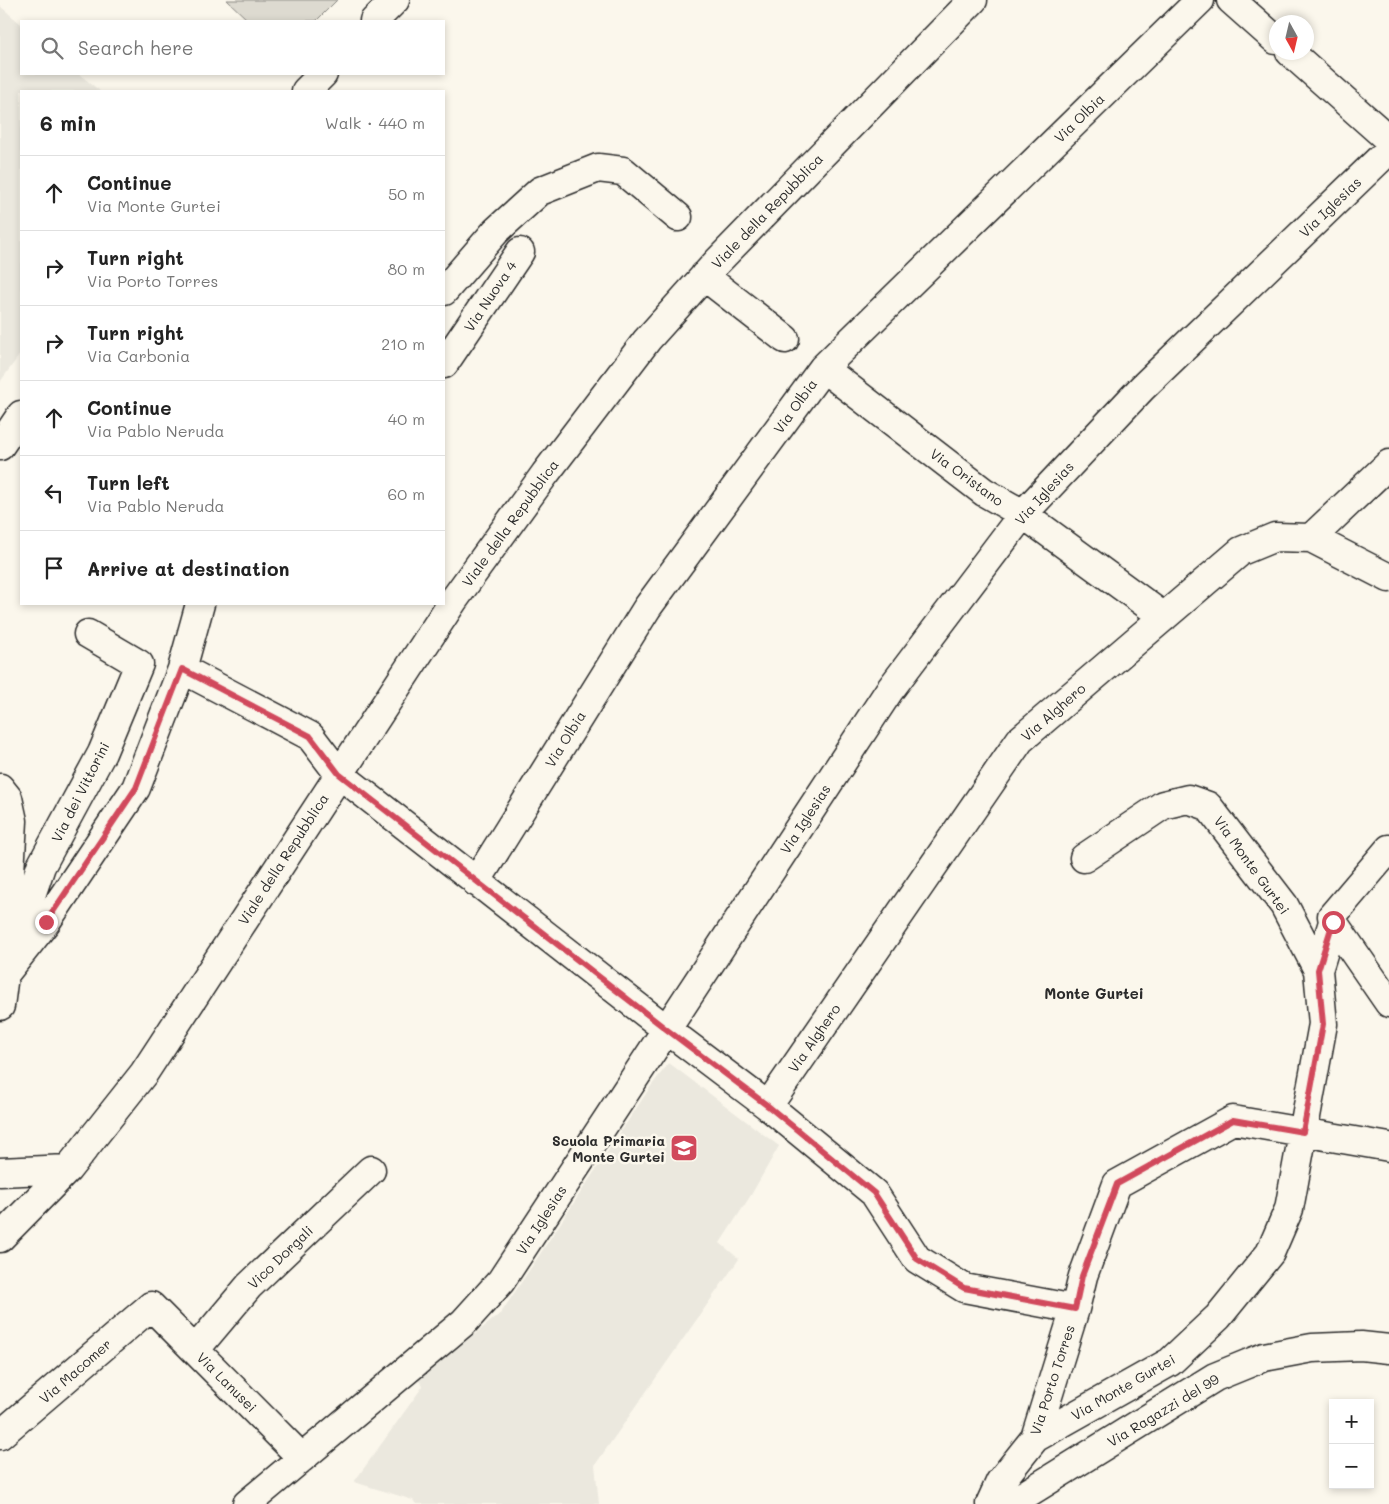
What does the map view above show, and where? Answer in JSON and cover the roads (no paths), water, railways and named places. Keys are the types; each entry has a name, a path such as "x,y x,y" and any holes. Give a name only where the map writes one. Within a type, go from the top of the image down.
{"street":[{"path":"375,20 395,0"},
{"name":"Viale della Repubblica","path":"448,598 647,340 704,276 972,0"},
{"name":"Via Olbia","path":"476,882 647,608 823,368 1200,0"},
{"path":"1231,0 1269,34"},
{"path":"1299,60 1389,140"},
{"path":"307,90 322,75"},
{"name":"Via Iglesias","path":"247,1504 464,1322 501,1281 889,691 1022,514 1142,388 1389,150"},
{"path":"445,290 496,231 540,191 598,168 623,171 678,217"},
{"name":"Via Nuova 4","path":"445,363 520,252"},
{"path":"704,276 785,339"},
{"name":"Via Oristano","path":"823,368 984,492 1022,514 1164,617"},
{"path":"0,446 20,416"},
{"path":"1389,464 1312,538 1389,578"},
{"name":"Via Alghero","path":"768,1106 1020,740 1241,551 1275,537 1312,538"},
{"path":"2,974 46,922 136,788 182,669 200,605"},
{"name":"Viale della Repubblica","path":"0,1238 68,1169 144,1073 339,774 444,605"},
{"name":"Via dei Vittorini","path":"2,974 41,866 102,753 139,664 88,634"},
{"path":"182,669 310,736 339,774 476,882 768,1106 874,1193 917,1259 964,1288 1075,1309"},
{"path":"0,788 8,798 12,822 0,1006"},
{"name":"Via Monte Gurtei","path":"1035,1438 1170,1362 1218,1317 1270,1253 1289,1209 1323,1024 1318,970 1284,905 1208,806 1188,799 1163,805 1084,858"},
{"name":"Via Monte Gurtei","path":"1318,970 1333,922 1332,916 1389,849"},
{"path":"1333,922 1389,1003"},
{"name":"Via Porto Torres","path":"990,1504 1000,1482 1035,1438 1075,1309 1082,1276 1117,1184 1233,1120 1389,1148"},
{"path":"0,1172 68,1169"},
{"name":"Vico Dorgali","path":"195,1350 249,1286 371,1170"},
{"name":"Via Lanusei","path":"151,1306 302,1458"},
{"name":"Via Macomer","path":"0,1436 151,1306"},
{"name":"Via Ragazzi del 99","path":"1010,1504 1215,1377 1264,1357 1312,1348 1361,1346 1389,1349"}],"place":[{"name":"Scuola Primaria Monte Gurtei","path":"684,1148"}],"district":[{"name":"Monte Gurtei","path":"1094,993"}]}
